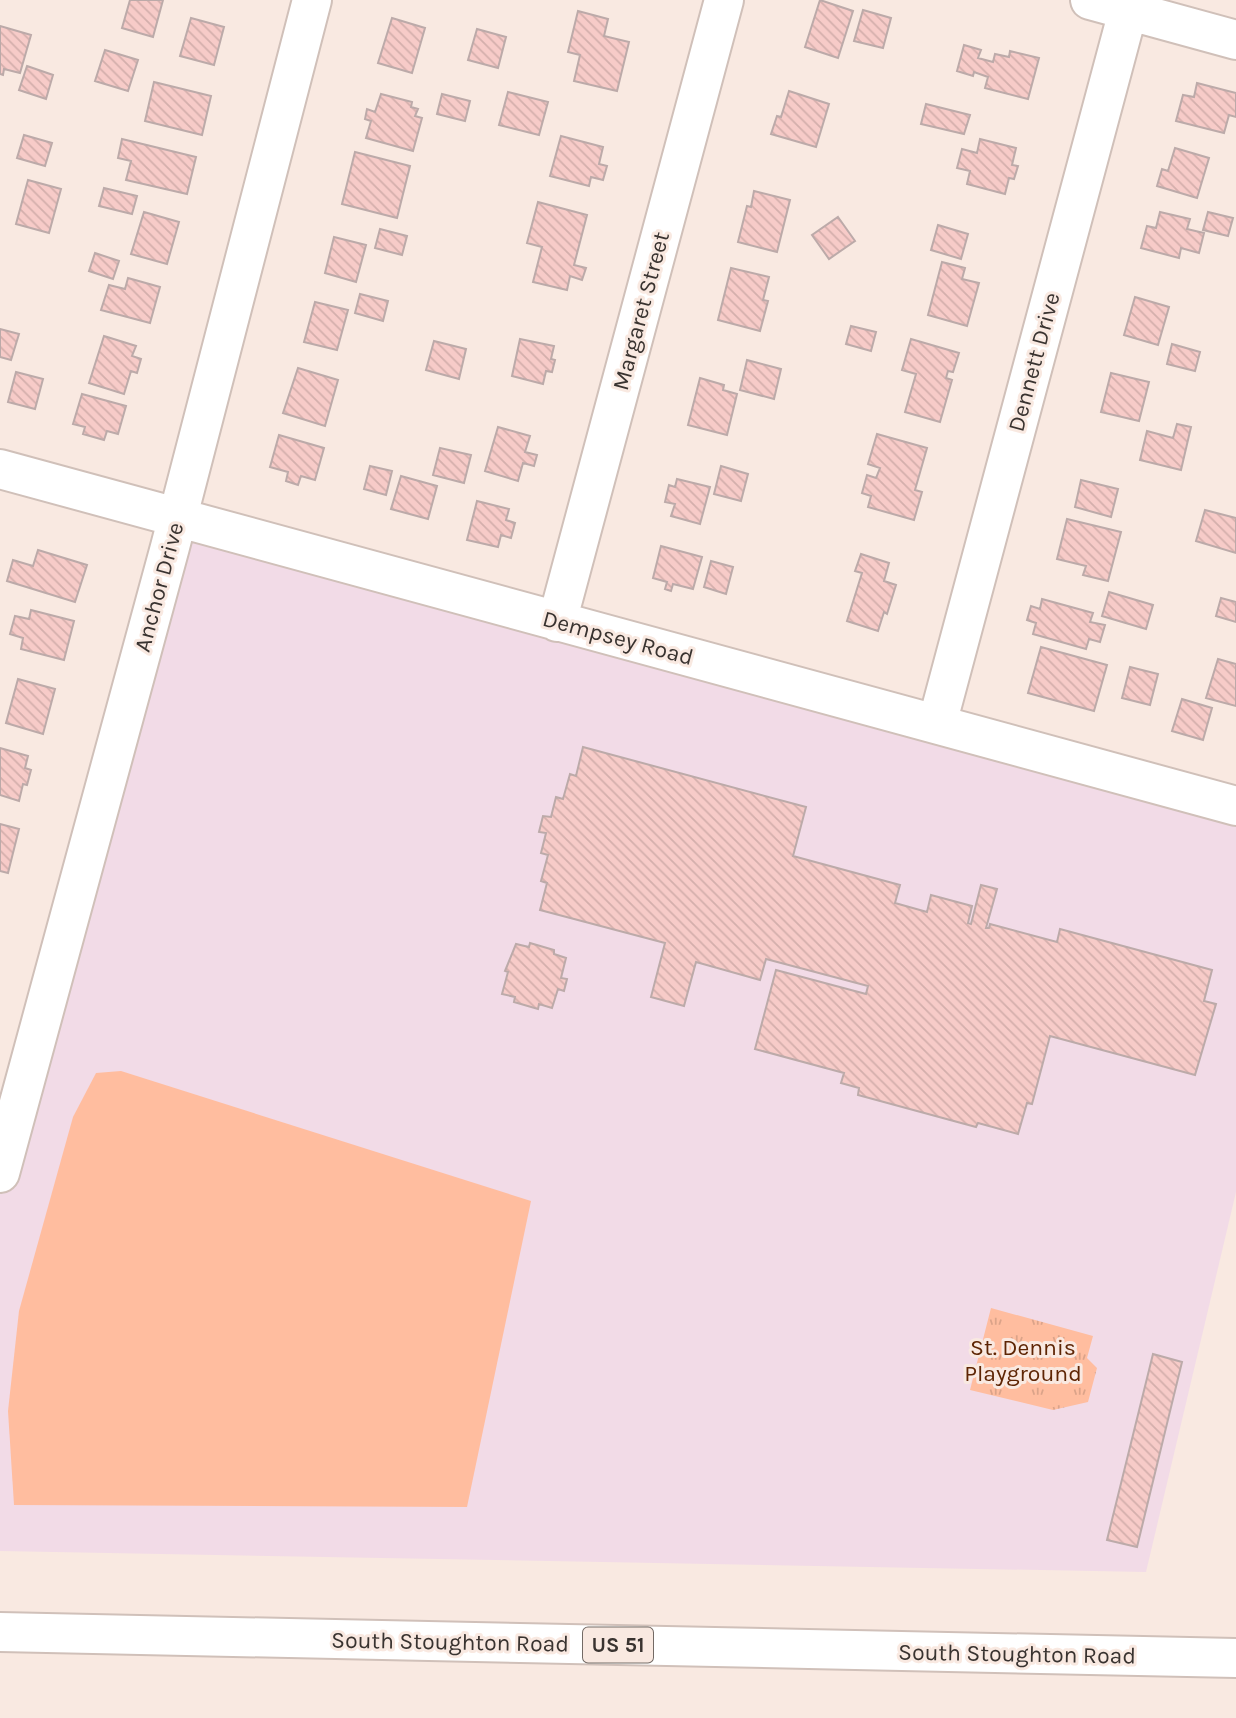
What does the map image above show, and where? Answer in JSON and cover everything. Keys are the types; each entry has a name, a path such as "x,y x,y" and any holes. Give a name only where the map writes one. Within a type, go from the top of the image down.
{"street":[{"name":"Anchor Drive","path":"0,1173 178,516 313,0"},
{"name":"Margaret Street","path":"557,622 724,0"},
{"path":"1090,0 1130,5 1236,40"},
{"name":"Dennett Drive","path":"937,724 1130,5"},
{"name":"Dempsey Road","path":"0,468 1236,806"},
{"name":"South Stoughton Road","path":"0,1632 1236,1658"}],"shaded area":[{"path":"178,516 1236,806 1236,1192 1146,1572 0,1551 0,1173"}],"green space":[{"path":"121,1071 531,1201 467,1507 14,1505 8,1411 19,1311 73,1117 96,1073"},
{"name":"St. Dennis Playground","path":"991,1308 1093,1336 1087,1358 1097,1368 1088,1402 1053,1410 970,1390"}],"building":[{"path":"130,0 163,0 153,37 122,28"},
{"path":"820,0 853,11 838,58 805,47"},
{"path":"863,10 891,18 883,48 854,41"},
{"path":"578,11 608,19 604,36 629,42 617,91 574,81 580,55 568,52"},
{"path":"191,18 224,27 214,65 180,56"},
{"path":"392,18 425,28 412,73 378,63"},
{"path":"0,26 31,35 20,73 4,69 3,75 0,74"},
{"path":"477,29 506,37 498,68 468,60"},
{"path":"964,45 981,50 978,58 993,62 995,54 1009,57 1010,51 1039,58 1028,99 985,88 988,77 974,72 973,76 957,71"},
{"path":"105,50 138,60 128,91 95,81"},
{"path":"27,66 53,75 46,99 19,90"},
{"path":"154,82 211,96 202,135 145,121"},
{"path":"1197,83 1236,93 1236,117 1229,115 1224,133 1176,121 1183,95 1194,97"},
{"path":"789,91 829,104 816,147 771,134 777,116 781,117"},
{"path":"508,92 548,102 539,135 499,125"},
{"path":"381,94 412,102 411,107 418,109 415,116 422,118 413,151 366,138 371,121 365,119 367,109 375,112"},
{"path":"442,94 470,101 465,121 437,114"},
{"path":"926,104 970,115 964,134 921,124"},
{"path":"24,135 52,143 45,166 17,158"},
{"path":"561,136 603,147 599,164 607,166 603,180 591,177 589,186 550,176"},
{"path":"122,139 196,157 187,194 126,180 131,161 118,158"},
{"path":"980,139 1016,148 1012,165 1018,166 1014,179 1009,178 1005,194 967,184 970,171 957,168 962,149 977,153"},
{"path":"1175,148 1209,158 1197,198 1157,186 1162,169 1168,171"},
{"path":"355,152 410,166 397,218 342,204"},
{"path":"28,180 61,189 49,233 16,224"},
{"path":"104,188 137,196 132,214 99,206"},
{"path":"754,191 790,200 777,252 738,242 747,206 751,207"},
{"path":"538,202 587,215 574,265 586,268 582,280 570,276 567,290 533,282 542,247 527,243"},
{"path":"144,212 179,222 167,264 131,254"},
{"path":"1160,212 1190,219 1187,229 1204,233 1199,253 1181,248 1179,258 1141,248 1147,226 1156,228"},
{"path":"1208,212 1233,218 1228,236 1203,230"},
{"path":"838,217 855,241 829,259 812,235"},
{"path":"938,225 968,234 961,259 931,250"},
{"path":"380,229 407,236 402,255 375,248"},
{"path":"334,237 366,245 356,282 325,273"},
{"path":"95,253 119,261 113,279 89,271"},
{"path":"942,262 965,268 962,279 979,283 967,326 928,315"},
{"path":"731,268 769,277 763,300 768,301 760,331 718,320"},
{"path":"128,278 160,287 150,323 101,310 109,285 125,289"},
{"path":"360,294 388,301 383,321 355,313"},
{"path":"1135,297 1169,307 1158,345 1124,335"},
{"path":"315,302 348,310 337,350 304,342"},
{"path":"851,326 876,332 871,351 846,344"},
{"path":"0,329 19,334 11,360 0,357"},
{"path":"104,336 136,346 132,356 141,359 137,373 131,371 124,394 89,383"},
{"path":"520,339 554,346 552,372 546,371 543,384 512,376"},
{"path":"911,339 959,353 953,372 948,371 946,378 952,380 940,422 905,412 916,374 902,370"},
{"path":"434,341 466,349 459,379 426,370"},
{"path":"1172,344 1200,352 1195,371 1167,364"},
{"path":"747,360 781,369 774,399 740,390"},
{"path":"298,368 338,380 325,426 283,413"},
{"path":"16,372 43,379 35,409 8,402"},
{"path":"1111,373 1149,382 1139,421 1101,412"},
{"path":"700,378 724,385 723,390 737,394 727,435 688,425"},
{"path":"82,394 126,406 118,434 107,431 104,440 83,434 85,427 73,424"},
{"path":"1177,424 1191,427 1181,470 1140,460 1147,431 1173,438"},
{"path":"498,427 530,436 525,452 537,455 534,466 523,463 518,481 485,471"},
{"path":"877,434 927,448 915,490 922,492 914,520 868,507 871,496 862,493 867,475 876,478 880,468 868,464"},
{"path":"279,435 324,448 315,480 301,476 298,485 286,481 288,472 270,467"},
{"path":"440,448 471,455 464,483 433,475"},
{"path":"370,466 392,471 386,495 364,489"},
{"path":"721,466 748,474 741,501 714,494"},
{"path":"401,476 437,486 428,519 391,509"},
{"path":"677,479 710,487 700,524 671,516 675,504 665,502 669,485 675,487"},
{"path":"1081,480 1118,489 1111,517 1075,507"},
{"path":"477,501 509,509 506,520 515,523 511,538 501,535 498,547 467,540"},
{"path":"1205,510 1236,518 1236,553 1196,541"},
{"path":"1067,519 1121,532 1108,581 1083,575 1086,566 1057,559"},
{"path":"661,546 702,557 693,589 673,584 671,591 665,589 667,582 653,578"},
{"path":"38,550 87,565 75,602 7,581 13,560 33,566"},
{"path":"861,554 889,563 884,581 896,585 887,614 884,612 878,631 847,621 862,573 855,571"},
{"path":"711,561 733,567 726,594 704,587"},
{"path":"1109,592 1153,605 1146,629 1102,616"},
{"path":"1221,598 1236,602 1236,622 1216,616"},
{"path":"1042,599 1093,613 1090,622 1105,625 1100,642 1089,639 1086,649 1033,634 1036,623 1027,620 1031,606 1040,609"},
{"path":"31,610 74,621 64,660 21,649 23,638 10,634 15,616 29,619"},
{"path":"1041,647 1107,665 1094,711 1028,693"},
{"path":"1218,659 1236,664 1236,706 1206,698"},
{"path":"1130,667 1158,674 1150,705 1122,698"},
{"path":"18,679 55,689 43,734 6,723"},
{"path":"1182,699 1212,708 1203,740 1172,731"},
{"path":"583,747 806,807 793,856 900,885 895,903 927,912 931,895 972,906 968,923 971,924 981,885 997,889 986,928 989,928 990,924 1057,942 1060,929 1212,970 1204,1001 1216,1004 1195,1075 1050,1036 1032,1104 1027,1103 1018,1134 978,1123 976,1127 858,1095 859,1088 841,1083 844,1073 755,1049 776,970 866,994 868,986 766,959 760,980 696,962 684,1006 651,997 665,943 540,910 547,883 541,881 548,855 541,853 546,833 539,832 543,816 551,817 556,797 563,799 570,774 576,776"},
{"path":"0,748 28,756 25,768 31,770 27,785 23,784 19,801 0,795"},
{"path":"0,824 19,829 8,873 0,871"},
{"path":"530,943 554,950 554,954 566,958 561,978 567,979 564,991 558,989 552,1008 539,1004 538,1009 514,1002 515,997 502,994 508,972 505,971 516,944 529,947"},
{"path":"1153,1354 1182,1362 1137,1547 1107,1540"}]}
